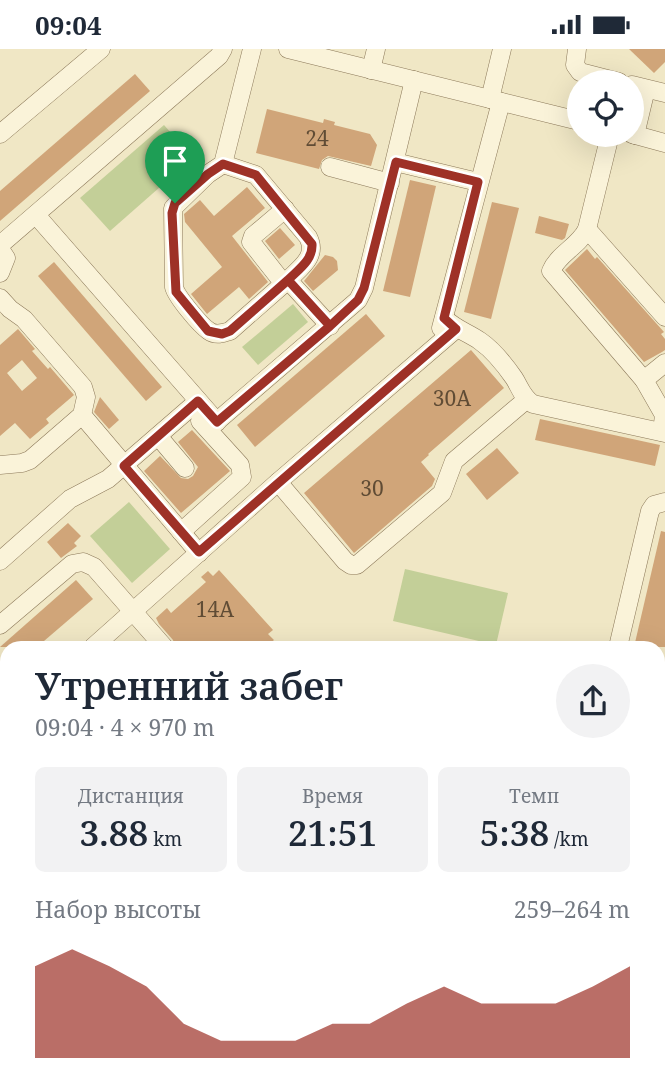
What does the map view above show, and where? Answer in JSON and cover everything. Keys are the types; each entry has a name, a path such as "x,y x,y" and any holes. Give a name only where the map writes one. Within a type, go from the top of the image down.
{"street":[{"path":"0,134 101,49"},
{"path":"0,273 6,258 0,247 219,56 223,49"},
{"path":"223,164 256,175 308,237 312,250 307,262 286,282 230,331 222,334 208,331 176,292 173,208 208,174 223,164 253,49"},
{"path":"288,49 567,118"},
{"path":"371,70 376,49"},
{"path":"100,641 436,346 450,324 478,182 487,160 490,49"},
{"path":"490,99 502,49"},
{"path":"577,49 575,65 579,70"},
{"path":"212,425 358,300 364,288 414,81"},
{"path":"644,88 665,93"},
{"path":"644,138 665,143"},
{"path":"450,324 489,348 513,377 526,400 533,404 664,433 663,415 644,380 552,274 551,268 554,264 581,241 587,229 607,147"},
{"path":"396,162 478,182"},
{"path":"330,167 390,183"},
{"path":"285,209 253,236 251,243 330,326"},
{"path":"36,215 212,425 243,471 242,477 181,532"},
{"path":"587,229 665,317"},
{"path":"0,465 30,460 82,415 86,397 83,387 24,319 2,303"},
{"path":"644,380 665,363"},
{"path":"278,482 345,561 357,565 442,493 454,461 526,400"},
{"path":"0,561 70,499 103,483 124,466 193,404"},
{"path":"82,415 199,552"},
{"path":"158,436 185,468"},
{"path":"619,641 650,511 654,505 665,502"},
{"path":"0,625 77,562 88,563 159,641"}],"green space":[{"path":"164,125 193,158 110,231 80,198"},
{"path":"293,304 308,322 258,365 242,347"},
{"path":"129,502 170,549 132,583 90,536"},
{"path":"405,569 508,593 497,641 479,641 393,621"}],"building":[{"path":"629,49 665,49 665,62 654,73"},
{"path":"135,74 150,91 0,221 0,191"},
{"path":"267,109 323,123 324,119 335,122 334,125 370,134 377,145 371,166 328,156 322,160 319,169 256,153"},
{"path":"410,180 436,186 410,297 383,291"},
{"path":"247,187 265,208 232,236 268,282 249,299 239,287 207,314 191,294 222,267 185,222 184,214 200,200 214,216"},
{"path":"492,202 519,208 491,319 464,312"},
{"path":"539,216 569,224 565,238 562,240 535,233"},
{"path":"280,228 295,245 279,259 265,241"},
{"path":"587,249 664,332 661,334 665,339 665,350 644,362 565,270"},
{"path":"325,255 337,261 338,270 313,291 304,281"},
{"path":"54,262 162,387 146,401 38,276"},
{"path":"366,314 385,336 255,447 237,425"},
{"path":"18,329 35,349 32,351 74,395 46,419 49,423 30,439 15,423 0,436 0,345","holes":["22,360 37,378 22,391 7,373"]},
{"path":"471,350 504,388 421,462 435,479 432,486 354,553 304,493"},
{"path":"100,397 119,420 109,429 94,412"},
{"path":"540,419 660,445 655,466 535,440"},
{"path":"192,430 230,471 181,513 144,471 160,456 181,478 188,479 193,476 198,467 178,442"},
{"path":"497,448 519,473 487,500 466,474"},
{"path":"68,523 81,536 74,543 77,546 61,558 47,542"},
{"path":"661,531 665,532 665,641 635,641"},
{"path":"219,570 273,630 268,634 274,640 173,641 156,618 167,608 171,613 206,582 201,577 208,571 213,576"},
{"path":"76,580 93,599 44,641 7,641"}],"route":[{"path":"175,203 172,213 174,287 208,331 222,334 230,331 288,280 330,326 358,300 364,288 396,162 478,182 444,318 456,329 199,552 124,466 198,401 217,422 330,326 288,280 307,262 312,244 256,175 223,164 175,203"}]}
